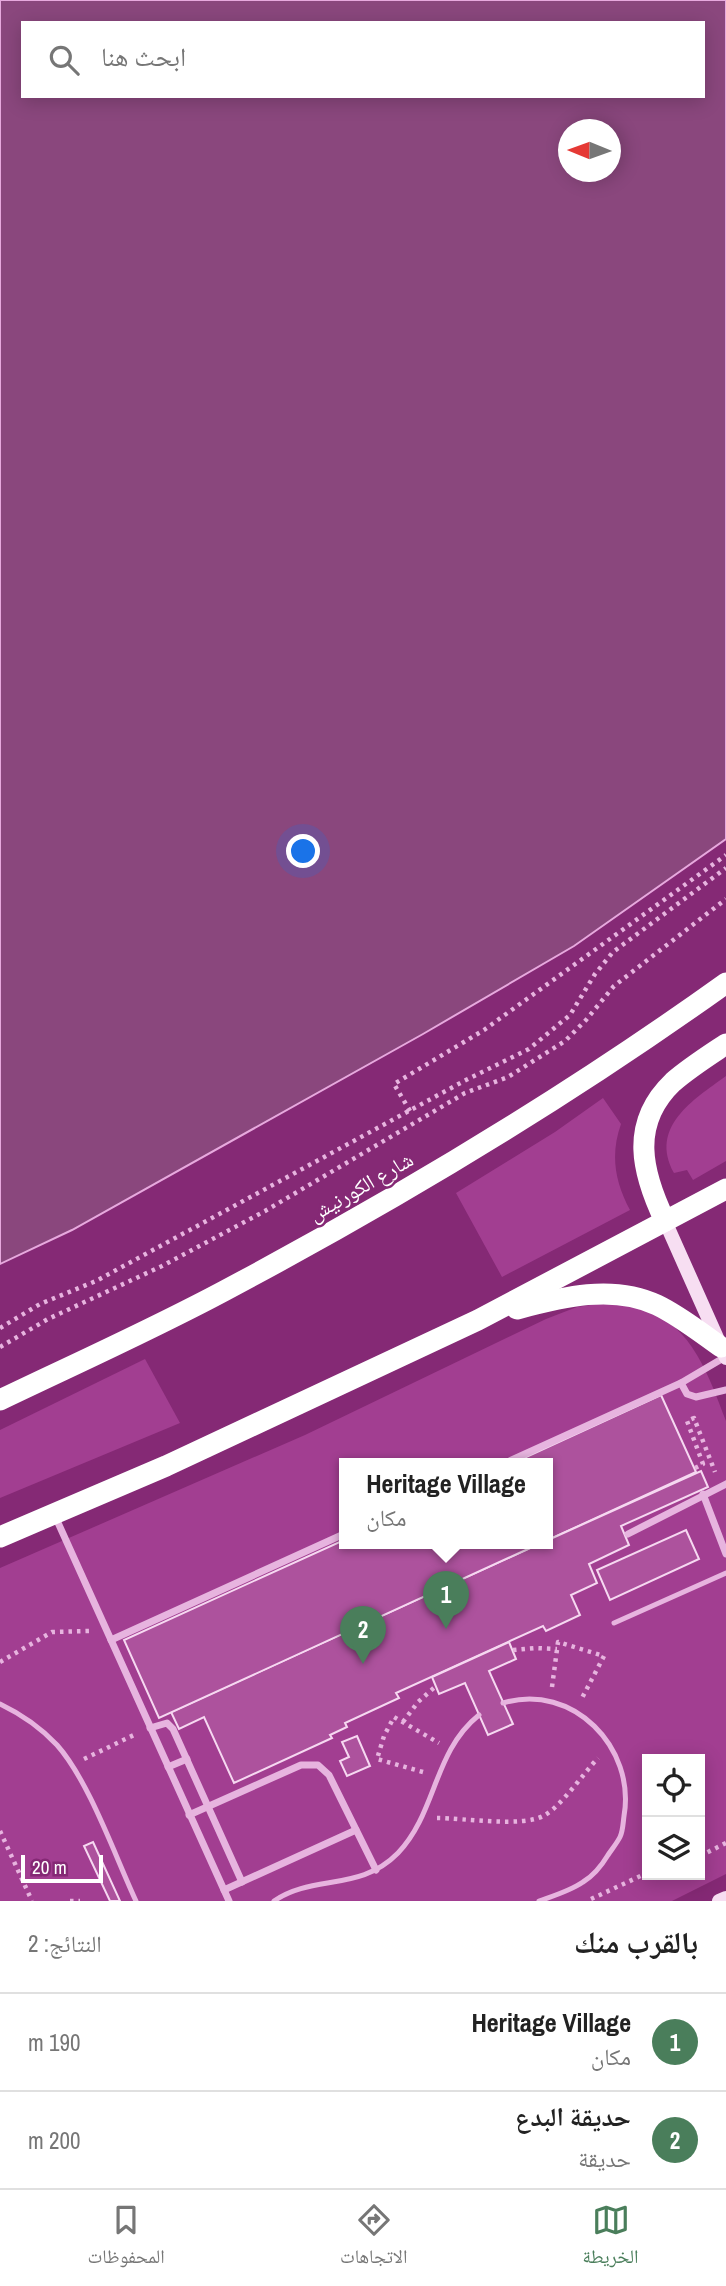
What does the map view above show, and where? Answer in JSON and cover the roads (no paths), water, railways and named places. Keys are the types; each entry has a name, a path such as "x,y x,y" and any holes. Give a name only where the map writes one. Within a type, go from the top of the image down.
{"highway":[{"name":"شارع الكورنيش","path":"0,1400 222,1292 356,1219 473,1150 726,983"},
{"path":"665,1222 644,1168 643,1150 648,1123 660,1098 671,1084 726,1044"},
{"path":"0,1537 286,1411 478,1320 726,1189"},
{"path":"478,1320 559,1298 614,1294 632,1296 660,1306 724,1354"}],"street":[{"path":"516,1458 681,1383 724,1354 665,1222"},
{"path":"681,1383 687,1394 696,1397 726,1390"},
{"path":"628,1534 724,1483"},
{"path":"703,1494 726,1554"},
{"path":"54,1515 229,1901"},
{"path":"111,1640 339,1537"},
{"path":"150,1728 162,1723 171,1725 242,1882"},
{"path":"168,1768 187,1759"},
{"path":"189,1815 301,1765 318,1765 329,1775 376,1870"},
{"path":"223,1890 356,1830"},
{"path":"719,1901 726,1898"}],"lane":[{"path":"614,1623 726,1573"},
{"path":"503,1703 514,1700 550,1701 575,1711 592,1724 610,1745 623,1770 627,1801 621,1836 603,1863 584,1882 539,1901"},
{"path":"0,1704 46,1734 71,1765 94,1808 136,1901"},
{"path":"274,1901 288,1891 353,1879 376,1870 396,1855 422,1819 450,1749 465,1726 479,1715"}],"place":[{"name":"Heritage Village","path":"446,1629"},
{"name":"حديقة البدع","path":"363,1664"}]}
